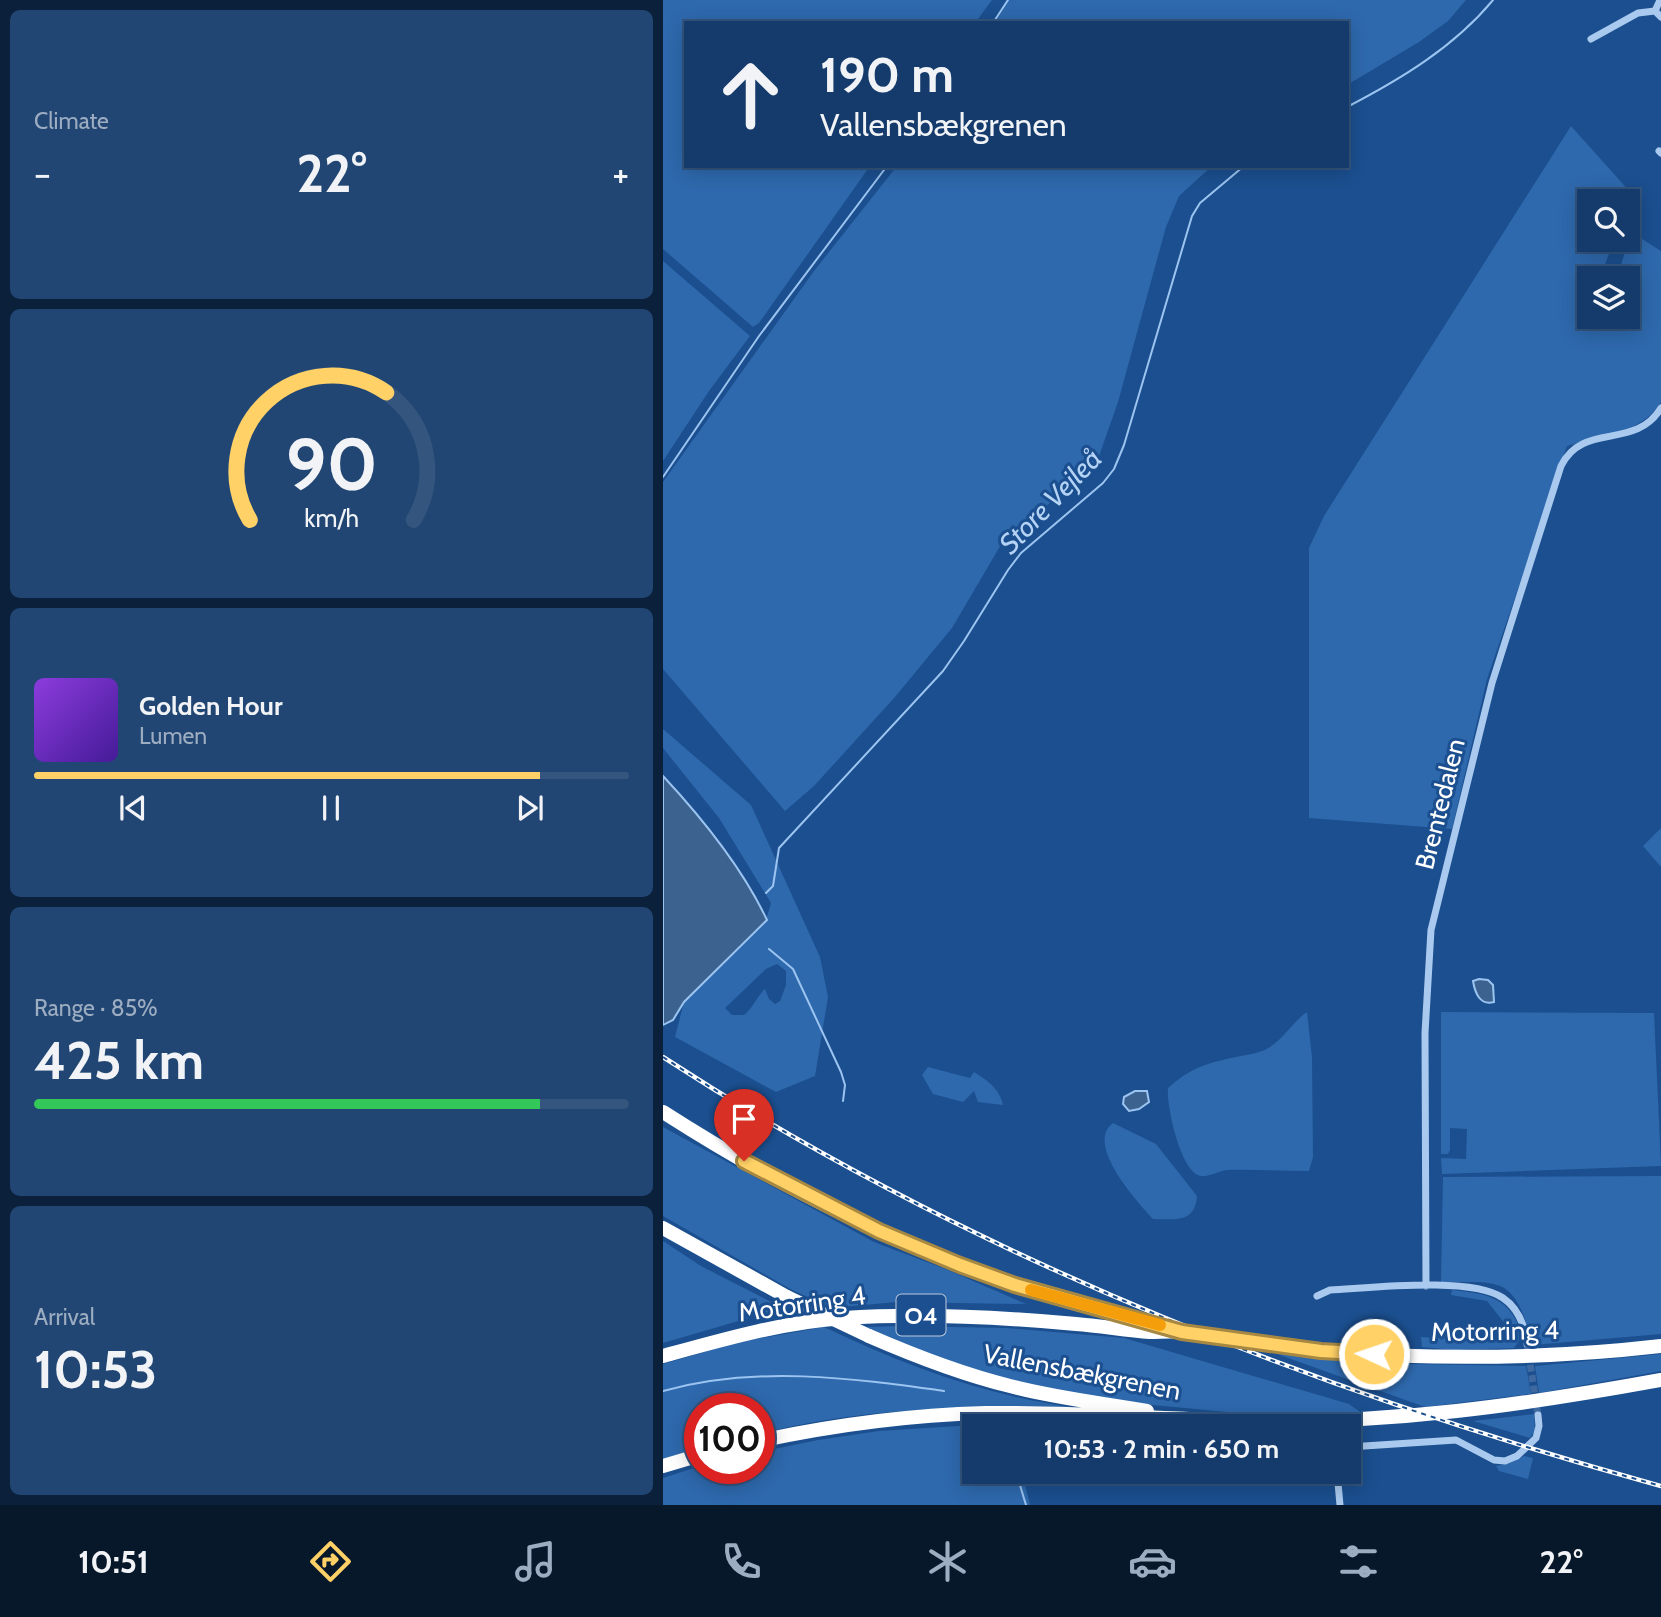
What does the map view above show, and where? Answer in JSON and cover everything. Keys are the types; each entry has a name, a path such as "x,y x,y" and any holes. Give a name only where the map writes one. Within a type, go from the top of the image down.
{"highway":[{"path":"663,1112 787,1184 913,1246 1015,1285 1182,1332"},
{"name":"Vallensbækgrenen","path":"663,1228 787,1297 919,1358 1009,1386 1077,1401 1163,1414"},
{"name":"Motorring 4","path":"663,1356 788,1326 841,1318 934,1315 1081,1324 1149,1332 1182,1332 1321,1351 1467,1358 1540,1356 1661,1346"},
{"path":"1361,1418 1468,1411 1557,1399 1661,1380"},
{"path":"775,1438 844,1425 962,1414"},
{"path":"981,1414 1055,1414"},
{"path":"663,1466 684,1460"}],"street":[{"path":"1591,39 1638,13 1658,14 1660,0"},
{"name":"Brentedalen","path":"1426,1286 1425,1033 1430,940 1453,834 1492,682 1567,454 1585,442 1646,427 1661,408"},
{"path":"1317,1296 1330,1290 1474,1287 1503,1297 1513,1306 1521,1318 1527,1345"},
{"path":"1361,1446 1456,1440 1494,1460 1505,1461 1517,1456 1536,1438 1538,1415"},
{"path":"1338,1484 1340,1505"}],"shaded area":[{"path":"663,0 992,0 976,21 684,21 684,168 869,168 759,323 753,327 663,249"},
{"path":"1009,0 1466,0 1448,21 1419,42 1349,84 1349,21 996,21"},
{"path":"1571,126 1627,189 1577,189 1577,252 1610,252 1604,266 1577,266 1577,329 1640,329 1640,266 1621,266 1625,252 1640,252 1640,238 1661,251 1661,402 1653,413 1631,428 1567,446 1487,679 1452,829 1309,818 1309,548 1324,516"},
{"path":"895,168 1210,168 1179,196 1166,227 1118,402 1098,459 1002,543 952,628 895,697 814,786 785,811 663,669 663,482 814,271"},
{"path":"663,261 750,336 709,391 663,461"},
{"path":"663,729 751,805 820,957 828,997 815,1076 776,1092 675,1037 684,1002 766,920 771,903 719,818 663,748","holes":["777,964 786,971 786,985 780,1001 775,1004 769,999 765,989 744,1015 732,1015 725,1008 766,969"]},
{"path":"663,776 721,844 746,881 767,920 684,1002 673,1020 663,1025"},
{"path":"1661,828 1661,867 1643,846"},
{"path":"1488,980 1493,985 1494,1002 1485,1002 1479,998 1473,981"},
{"path":"1307,1012 1312,1057 1313,1157 1309,1171 1227,1170 1204,1176 1194,1172 1187,1164 1176,1138 1169,1109 1168,1088 1199,1067 1269,1048"},
{"path":"1441,1012 1654,1013 1661,1166 1442,1174 1441,1158 1466,1159 1467,1129 1450,1128 1450,1150 1448,1154 1441,1154"},
{"path":"928,1067 970,1078 974,1072 996,1090 1003,1105 978,1102 974,1091 963,1102 933,1094 922,1075"},
{"path":"1135,1091 1147,1091 1149,1102 1139,1109 1129,1111 1123,1104 1124,1097"},
{"path":"1113,1123 1156,1144 1197,1196 1188,1216 1153,1219 1136,1200 1117,1173 1105,1145 1106,1132"},
{"path":"663,1127 874,1242 1026,1304 896,1302 832,1308 792,1290 663,1216"},
{"path":"1661,1176 1661,1334 1533,1345 1517,1302 1505,1289 1485,1283 1441,1282 1443,1177"},
{"path":"663,1241 701,1266 779,1306 769,1312 663,1343"},
{"path":"1452,1290 1477,1293 1505,1305 1522,1336 1514,1348 1455,1350 1422,1347 1421,1337 1510,1342 1509,1329 1487,1301 1451,1295"},
{"path":"824,1327 945,1377 1007,1395 1071,1407 914,1410 836,1419 775,1430 775,1393 684,1393 684,1454 663,1460 663,1364 739,1342"},
{"path":"866,1327 1006,1328 1124,1338 1349,1404 1360,1412 1249,1414 1088,1399 963,1370"},
{"path":"1277,1354 1409,1364 1526,1366 1531,1394 1425,1407"},
{"path":"1661,1354 1661,1371 1539,1393 1535,1366"},
{"path":"1534,1414 1535,1431 1530,1438 1473,1421"},
{"path":"962,1426 962,1484 1025,1484 1030,1505 663,1505 663,1478 684,1471 684,1484 775,1484 775,1449 879,1431"},
{"path":"1524,1456 1533,1458 1528,1479 1499,1471 1496,1466 1510,1463"}],"waterway":[{"name":"Store Vejleå","path":"994,21 1008,0"},
{"name":"Store Vejleå","path":"1349,106 1426,61 1461,33 1493,0"},
{"name":"Store Vejleå","path":"663,477 759,336 885,168"},
{"name":"Store Vejleå","path":"766,893 773,886 779,848 943,671 1021,553 1103,483 1114,469 1124,445 1192,216 1200,203 1242,168"},
{"path":"769,949 793,969 841,1072 845,1085 843,1101"},
{"path":"663,1391 698,1383 768,1376 838,1378 944,1391"},
{"path":"1020,1484 1026,1505"}],"tunnel":[{"path":"1527,1344 1538,1415"}],"railway":[{"path":"663,1057 779,1128 898,1194 1020,1254 1145,1310 1272,1360 1401,1406 1530,1448 1661,1486"}],"slow traffic":[{"path":"1031,1290 1160,1325"}],"route":[{"path":"744,1161 879,1231 1015,1285 1182,1332 1321,1351 1374,1354"}]}
